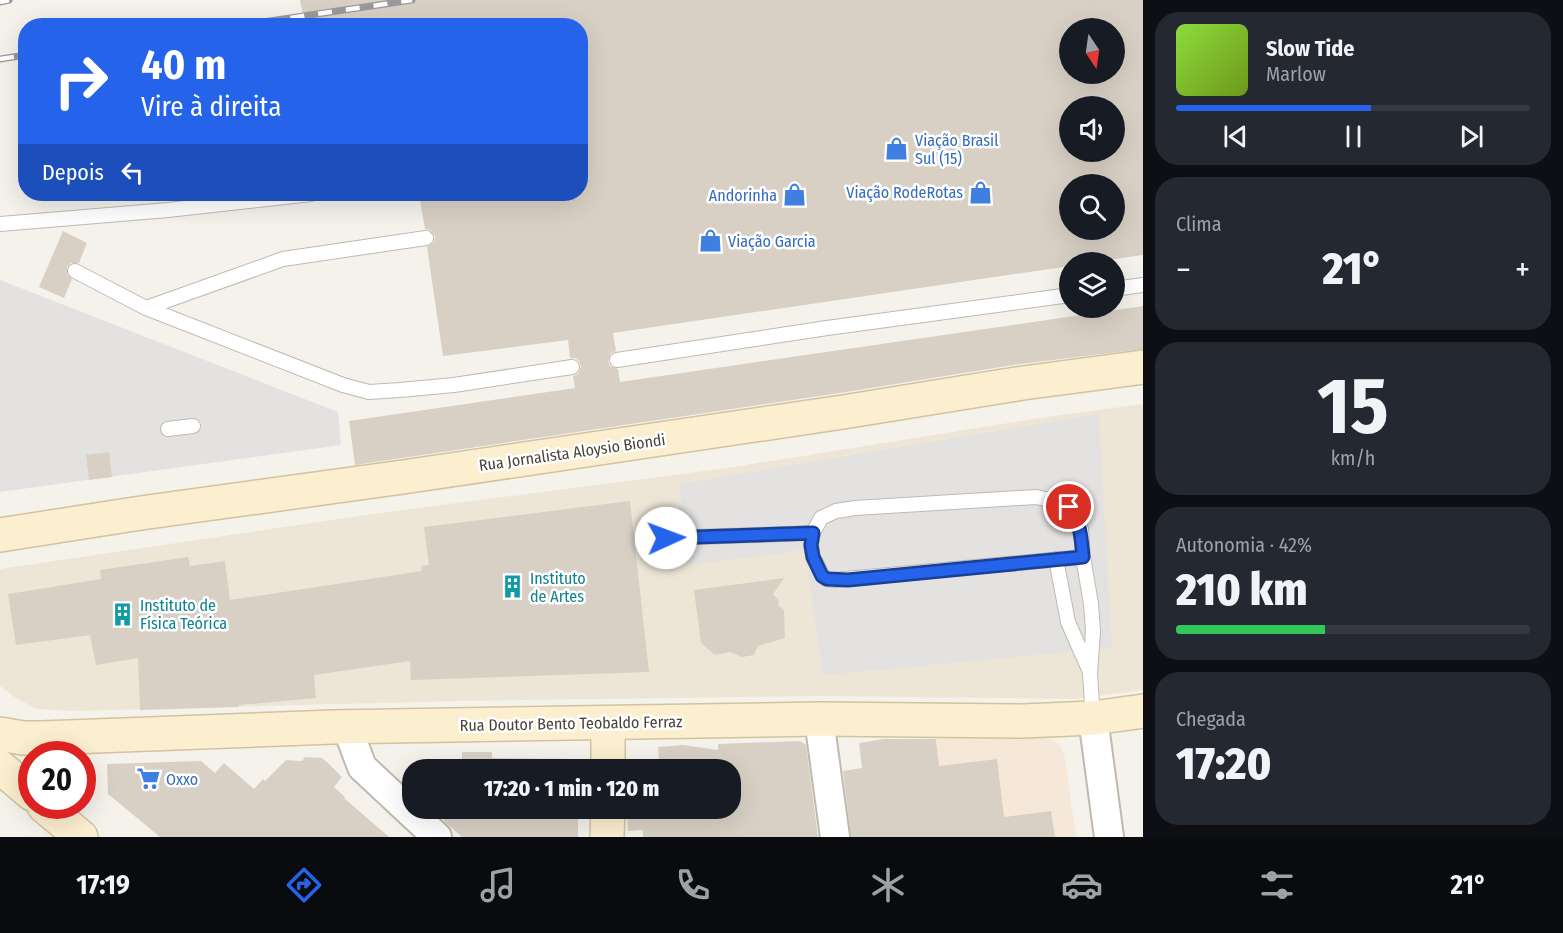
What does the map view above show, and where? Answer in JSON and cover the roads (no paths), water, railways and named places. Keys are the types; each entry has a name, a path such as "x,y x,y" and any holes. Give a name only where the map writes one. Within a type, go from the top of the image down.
{"street":[{"name":"Rua Jornalista Aloysio Biondi","path":"0,535 1143,367"},
{"name":"Rua Doutor Bento Teobaldo Ferraz","path":"96,745 347,727 819,719 1023,721 1093,718 1143,711"},
{"path":"1093,718 1109,837"},
{"path":"819,719 835,837"},
{"path":"608,723 608,759"},
{"path":"347,727 362,767 436,837"},
{"name":"Rua Doutor Bento Teobaldo Ferraz","path":"0,734 46,741"},
{"path":"0,767 18,782"},
{"path":"60,819 81,837"},
{"path":"83,819 91,837"},
{"path":"607,837 608,819"}],"lane":[{"path":"0,224 248,201"},
{"path":"146,308 283,259 426,238"},
{"path":"75,271 146,308 343,385 369,392 454,385 572,367"},
{"path":"1125,287 1143,285"},
{"path":"617,360 827,328 1059,296"},
{"path":"168,429 193,426"},
{"path":"1083,557 848,580 827,579 822,576 813,557 811,545 813,533 821,518 836,511 855,508 1036,497 1059,502 1069,507 1081,529 1091,604 1093,632 1090,674 1093,718"},
{"path":"666,538 813,533"},
{"path":"1056,559 1068,622 1090,674"}],"railway":[{"path":"0,2 9,0"},
{"path":"289,18 412,0"},
{"path":"0,59 18,56"}],"place":[{"name":"Viação Brasil Sul (15)","path":"897,149"},
{"name":"Viação RodeRotas","path":"981,192"},
{"name":"Andorinha","path":"795,195"},
{"name":"Viação Garcia","path":"710,241"},
{"name":"Instituto de Artes","path":"512,587"},
{"name":"Instituto de Física Teórica","path":"122,614"},
{"name":"Oxxo","path":"148,779"}]}
